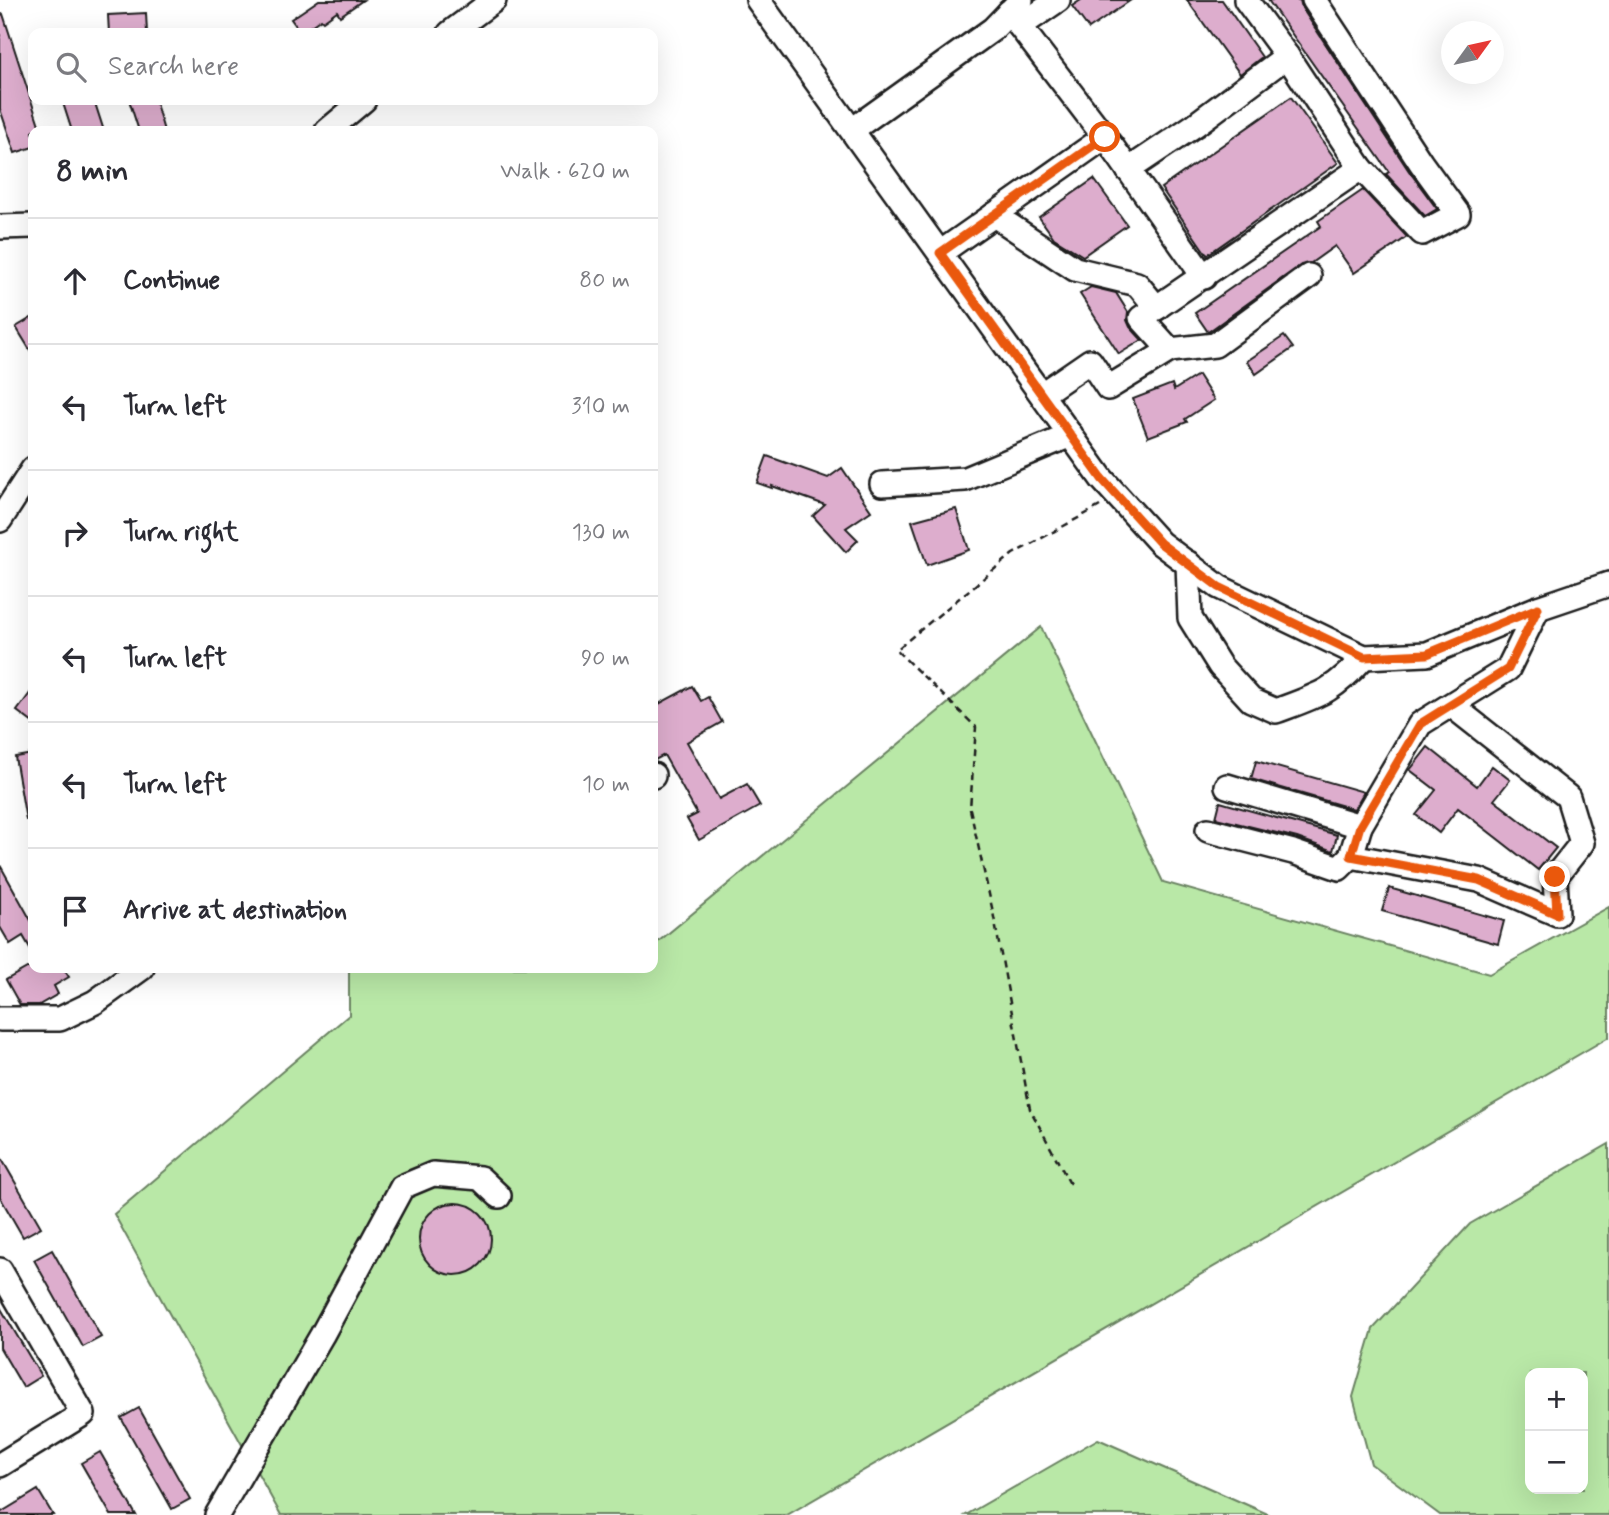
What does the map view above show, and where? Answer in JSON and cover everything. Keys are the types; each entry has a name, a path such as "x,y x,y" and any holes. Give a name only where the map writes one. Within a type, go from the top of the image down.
{"street":[{"path":"457,28 494,0"},
{"path":"758,0 1102,479 1160,543 1219,587 1364,657 1427,654 1538,608 1609,584"},
{"path":"852,130 1017,13 1058,0"},
{"path":"1246,0 1287,56 1361,168 1422,233 1458,214 1421,163 1314,0"},
{"path":"1017,13 1204,277"},
{"path":"1128,170 1195,125 1287,56"},
{"path":"333,126 358,105"},
{"path":"940,253 1105,137"},
{"path":"1170,350 1141,318 1361,168"},
{"path":"993,215 1075,269 1137,284 1157,308"},
{"path":"0,227 28,226"},
{"path":"1042,394 1090,361 1108,388 1170,350 1215,345 1309,276"},
{"path":"882,484 965,480 1071,435"},
{"path":"0,520 28,477"},
{"path":"1188,563 1190,618 1220,666 1251,700 1276,711 1326,693 1346,678 1364,657"},
{"path":"1208,830 1293,852 1339,868 1351,856 1360,826 1420,724 1508,669 1538,608"},
{"path":"1351,856 1479,880 1557,914 1555,877 1583,843 1568,797 1451,705"},
{"path":"1227,786 1360,826"},
{"path":"0,1018 60,1019 94,1002 135,973"},
{"path":"217,1515 322,1335 402,1187 433,1174 480,1178 499,1196"},
{"path":"0,1269 83,1414 0,1465"}],"path":[{"path":"1070,1184 1030,1110 993,912 970,809 976,727 936,685 896,650 1013,554 1118,496"}],"green space":[{"path":"1041,627 1163,882 1489,974 1609,907 1609,1037 787,1515 281,1515 114,1214 349,1015 349,973 658,973 658,942"},
{"path":"1609,1144 1609,1515 1440,1515 1371,1464 1353,1397 1373,1329 1470,1224"},
{"path":"1098,1439 1270,1515 966,1515"}],"building":[{"path":"319,0 363,0 340,16 337,11 308,28 297,28 291,19"},
{"path":"1081,0 1131,0 1089,29 1072,6"},
{"path":"1187,0 1222,0 1262,57 1240,74"},
{"path":"1268,0 1300,0 1302,8 1437,209 1425,216 1386,174 1389,172"},
{"path":"146,13 147,28 109,28 108,15"},
{"path":"3,14 28,91 28,105 33,105 39,126 28,126 28,149 15,153 0,109 0,15"},
{"path":"1291,97 1338,163 1207,255 1161,188"},
{"path":"64,105 96,105 102,126 70,126"},
{"path":"131,105 156,105 163,126 137,126"},
{"path":"1094,179 1127,225 1083,256 1054,238 1039,217"},
{"path":"1363,190 1407,237 1354,273 1335,246 1311,263 1301,265 1208,332 1195,313 1321,226 1318,221"},
{"path":"1091,287 1116,293 1128,312 1130,327 1142,340 1119,354 1080,294"},
{"path":"28,320 28,347 16,327"},
{"path":"1284,336 1293,348 1256,374 1247,361"},
{"path":"1198,375 1214,400 1185,419 1187,422 1148,437 1133,399 1172,384 1174,390"},
{"path":"767,456 828,478 842,468 871,511 846,528 858,540 846,552 813,516 825,505 757,483"},
{"path":"956,509 969,550 927,565 912,521"},
{"path":"692,686 701,701 708,697 722,722 687,742 719,799 747,784 760,806 699,840 687,819 697,814 664,755 658,758 658,704"},
{"path":"28,696 28,719 17,711"},
{"path":"1428,747 1477,786 1492,766 1510,780 1494,800 1556,848 1538,870 1458,808 1439,833 1416,815 1436,790 1410,770"},
{"path":"28,755 28,820 26,820 15,757"},
{"path":"1256,761 1364,792 1354,809 1251,779"},
{"path":"1220,802 1337,835 1333,851 1297,838 1216,818"},
{"path":"0,865 28,915 28,944 23,936 10,944 0,927"},
{"path":"1389,888 1504,921 1498,944 1382,911"},
{"path":"27,968 28,973 66,973 69,977 54,986 58,994 39,1005 20,1005 6,980"},
{"path":"0,1156 41,1227 23,1237 0,1197"},
{"path":"448,1203 462,1203 481,1213 491,1232 491,1246 481,1265 462,1275 448,1275 429,1265 419,1246 419,1232 429,1213"},
{"path":"52,1250 101,1337 83,1347 34,1260"},
{"path":"0,1307 41,1376 23,1387 0,1348"},
{"path":"139,1408 190,1499 172,1509 121,1418"},
{"path":"100,1452 136,1515 111,1515 81,1463"},
{"path":"38,1490 53,1515 0,1515 0,1513"}],"route":[{"path":"1105,137 940,253 1102,479 1160,543 1219,587 1364,657 1427,654 1538,608 1508,669 1420,724 1360,826 1351,856 1479,880 1557,914 1555,877"}]}
